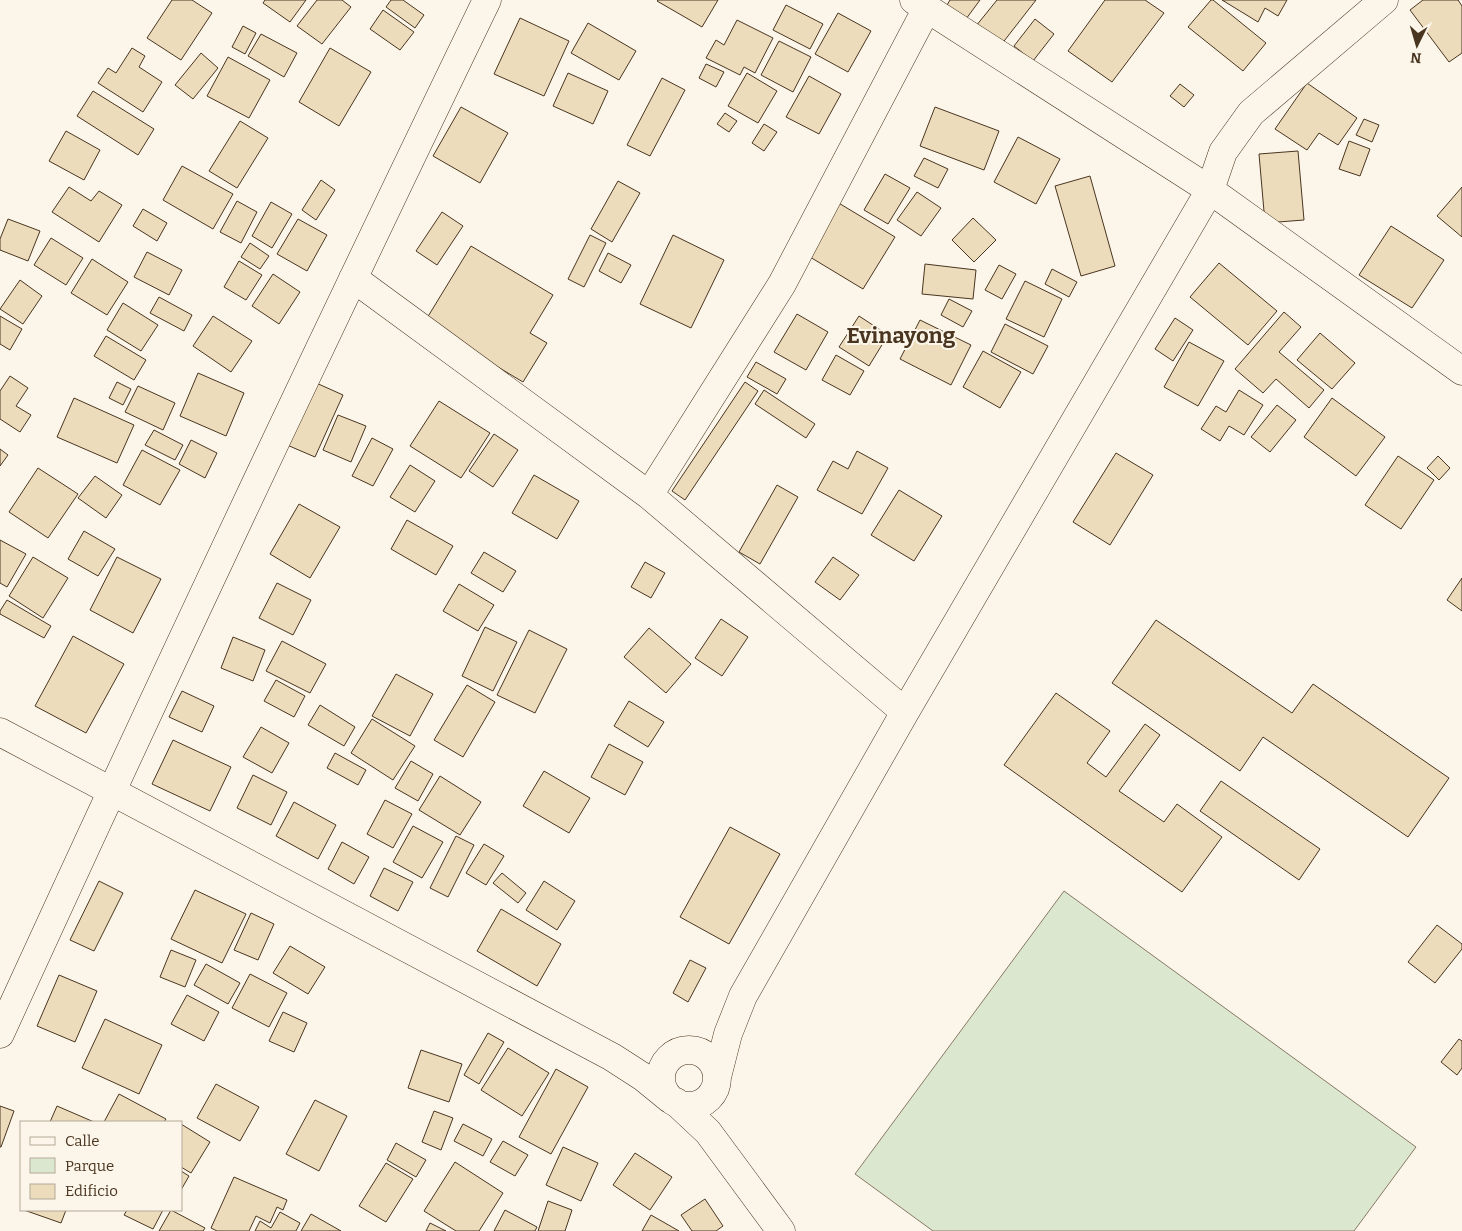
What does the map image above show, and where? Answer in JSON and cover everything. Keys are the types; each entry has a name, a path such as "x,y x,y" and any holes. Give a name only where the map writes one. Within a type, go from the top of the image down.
{"street":[{"path":"0,1034 112,790 486,0"},
{"path":"743,996 706,1036 684,1051 671,1056 662,1071 662,1087 673,1101 682,1105 692,1106 709,1098 717,1080 728,1034 743,996 905,712 1210,190 1223,152 1251,113 1384,0"},
{"path":"650,495 782,284 921,4 1210,190 1462,372"},
{"path":"353,278 650,495 905,712"},
{"path":"0,732 612,1057 644,1077 708,1132 782,1231"},
{"path":"587,1044 645,1055 663,1055 684,1051 698,1052 706,1056 712,1062 717,1080 717,1111 725,1136 742,1176"}],"green space":[{"path":"1064,891 1416,1147 1354,1231 933,1231 855,1174"}],"building":[{"path":"172,0 192,0 212,13 181,60 147,38"},
{"path":"265,0 306,0 290,22 263,3"},
{"path":"317,0 342,0 351,7 322,44 297,26"},
{"path":"391,0 403,0 424,15 415,28 386,7"},
{"path":"658,0 718,0 702,27"},
{"path":"950,0 980,0 966,19 947,5"},
{"path":"997,0 1036,0 1001,45 976,26"},
{"path":"1105,0 1145,0 1164,13 1112,82 1068,51"},
{"path":"1211,0 1266,43 1243,71 1188,27"},
{"path":"1222,0 1287,0 1278,16 1265,8 1258,22"},
{"path":"1423,0 1458,0 1462,6 1462,53 1449,62 1410,10"},
{"path":"786,5 823,24 810,49 773,30"},
{"path":"383,10 414,32 400,50 370,29"},
{"path":"838,13 871,31 848,72 815,54"},
{"path":"520,18 569,41 544,96 494,74"},
{"path":"1035,19 1054,34 1033,61 1014,46"},
{"path":"737,20 773,38 755,73 744,67 740,75 706,58 716,40 724,45"},
{"path":"588,23 636,51 619,80 571,53"},
{"path":"243,26 256,33 245,54 232,47"},
{"path":"261,34 297,53 284,77 248,56"},
{"path":"779,41 811,57 793,92 761,75"},
{"path":"132,48 145,56 139,67 162,82 143,112 98,83 108,68 116,73"},
{"path":"330,48 371,72 339,126 299,102"},
{"path":"201,53 218,68 193,99 175,85"},
{"path":"228,57 270,80 249,118 207,96"},
{"path":"706,64 724,72 716,87 699,78"},
{"path":"568,73 608,91 593,124 553,106"},
{"path":"747,73 777,91 758,123 728,106"},
{"path":"809,76 841,94 819,134 786,117"},
{"path":"662,78 685,90 650,156 627,145"},
{"path":"1307,83 1357,118 1338,145 1319,133 1307,150 1275,129"},
{"path":"1180,84 1194,95 1184,107 1170,96"},
{"path":"93,91 154,129 138,155 77,116"},
{"path":"461,107 508,133 480,183 433,156"},
{"path":"935,107 999,131 984,170 920,146"},
{"path":"725,113 737,121 729,132 717,124"},
{"path":"1364,119 1379,125 1372,142 1356,135"},
{"path":"240,121 268,138 237,188 209,171"},
{"path":"764,124 777,132 764,151 752,143"},
{"path":"66,131 100,150 84,180 49,161"},
{"path":"1018,137 1060,159 1036,204 994,182"},
{"path":"1349,141 1370,149 1360,176 1339,169"},
{"path":"1298,151 1304,220 1265,223 1259,154"},
{"path":"924,158 948,169 938,188 914,176"},
{"path":"182,166 233,194 213,229 163,200"},
{"path":"885,174 910,188 888,224 864,210"},
{"path":"1090,176 1115,266 1081,276 1055,186"},
{"path":"321,180 335,190 316,220 302,210"},
{"path":"618,181 640,193 612,242 591,229"},
{"path":"69,187 91,201 99,191 122,205 99,242 52,212"},
{"path":"1462,187 1462,237 1437,216"},
{"path":"917,192 941,208 921,236 897,220"},
{"path":"237,201 257,212 241,243 220,232"},
{"path":"271,202 292,214 272,248 252,236"},
{"path":"837,202 895,237 863,289 805,254"},
{"path":"143,209 167,223 157,241 133,226"},
{"path":"442,212 463,226 437,265 416,251"},
{"path":"973,218 996,240 974,262 952,240"},
{"path":"8,219 40,231 28,261 0,250 0,239"},
{"path":"298,219 327,235 307,271 277,254"},
{"path":"1391,226 1444,260 1412,308 1359,275"},
{"path":"590,235 606,243 584,287 568,279"},
{"path":"673,235 724,260 691,328 640,304"},
{"path":"51,238 83,258 66,285 34,265"},
{"path":"250,243 269,256 260,269 241,257"},
{"path":"471,246 553,295 530,333 547,343 523,382 424,323"},
{"path":"147,252 182,270 169,295 134,277"},
{"path":"608,253 631,265 621,283 599,271"},
{"path":"92,259 128,282 107,315 71,293"},
{"path":"239,261 262,275 246,300 224,287"},
{"path":"1219,263 1277,311 1248,345 1190,297"},
{"path":"925,264 976,270 973,299 922,294"},
{"path":"999,265 1016,274 1002,299 985,290"},
{"path":"1052,269 1077,282 1069,297 1045,284"},
{"path":"273,274 300,292 279,324 252,306"},
{"path":"20,280 42,296 23,324 0,309"},
{"path":"1025,281 1062,299 1044,337 1006,319"},
{"path":"159,297 192,315 184,331 150,313"},
{"path":"949,299 972,311 963,327 941,315"},
{"path":"123,303 158,325 141,351 107,330"},
{"path":"1284,312 1301,327 1279,352 1324,390 1309,408 1276,379 1263,393 1235,369"},
{"path":"797,314 828,332 806,370 774,352"},
{"path":"0,316 22,329 10,350 0,344"},
{"path":"213,316 252,341 231,372 193,346"},
{"path":"859,316 888,335 869,366 839,347"},
{"path":"1175,318 1193,330 1173,361 1155,349"},
{"path":"920,320 971,345 951,385 900,359"},
{"path":"1005,324 1048,346 1033,374 991,352"},
{"path":"1320,333 1355,363 1332,389 1297,360"},
{"path":"106,336 146,360 134,380 94,356"},
{"path":"1189,342 1224,361 1198,406 1164,387"},
{"path":"983,351 1021,372 1000,408 963,387"},
{"path":"836,355 864,371 850,395 822,380"},
{"path":"756,362 786,379 777,394 747,377"},
{"path":"198,373 244,393 226,436 180,416"},
{"path":"10,376 28,388 16,406 31,415 20,432 0,419 0,391"},
{"path":"117,382 131,389 123,405 109,398"},
{"path":"314,382 343,395 315,457 287,445"},
{"path":"745,382 758,391 685,500 672,491"},
{"path":"138,386 175,403 163,430 125,412"},
{"path":"764,390 815,424 806,438 755,404"},
{"path":"1239,390 1263,405 1244,435 1229,426 1220,441 1201,429 1216,406 1226,412"},
{"path":"74,398 134,425 117,463 57,437"},
{"path":"1332,398 1385,437 1356,476 1304,437"},
{"path":"439,401 490,433 461,478 410,446"},
{"path":"1277,405 1296,420 1270,452 1251,437"},
{"path":"338,415 366,426 351,462 323,450"},
{"path":"154,430 183,445 175,460 145,445"},
{"path":"494,434 518,450 493,487 469,471"},
{"path":"372,438 393,449 373,486 352,476"},
{"path":"191,440 217,453 205,478 179,464"},
{"path":"0,449 8,455 0,466"},
{"path":"142,450 180,470 160,505 123,485"},
{"path":"857,451 888,468 862,514 817,490 833,461 848,469"},
{"path":"1116,453 1153,475 1110,545 1073,522"},
{"path":"1398,456 1434,480 1401,529 1365,505"},
{"path":"1438,456 1450,468 1439,480 1427,468"},
{"path":"410,465 435,481 415,512 390,497"},
{"path":"38,468 78,494 48,538 9,512"},
{"path":"534,475 579,501 557,539 512,513"},
{"path":"95,476 122,495 106,518 78,498"},
{"path":"777,485 798,497 760,564 739,552"},
{"path":"899,490 942,516 914,561 871,535"},
{"path":"299,504 340,527 310,578 270,554"},
{"path":"407,520 453,546 436,575 391,549"},
{"path":"84,531 115,549 98,576 68,559"},
{"path":"0,540 26,554 7,587 0,583"},
{"path":"484,552 516,571 503,592 471,573"},
{"path":"33,557 68,578 43,618 9,596"},
{"path":"117,557 161,579 133,633 90,610"},
{"path":"833,557 859,575 840,600 815,582"},
{"path":"645,562 665,573 651,598 631,587"},
{"path":"1462,578 1462,611 1447,600"},
{"path":"277,583 311,600 293,635 259,618"},
{"path":"459,584 494,605 478,631 443,611"},
{"path":"7,600 51,626 44,638 0,614"},
{"path":"721,619 748,637 722,676 695,658"},
{"path":"1156,620 1292,713 1313,684 1449,778 1408,837 1263,737 1240,771 1112,683"},
{"path":"485,627 517,642 493,691 462,676"},
{"path":"649,628 691,664 666,693 624,657"},
{"path":"529,630 567,649 535,713 497,695"},
{"path":"73,636 124,664 86,733 35,706"},
{"path":"233,637 265,650 253,681 221,668"},
{"path":"282,641 326,664 310,693 266,671"},
{"path":"396,674 433,694 410,736 372,716"},
{"path":"276,680 305,696 294,717 264,701"},
{"path":"467,685 495,702 463,757 434,740"},
{"path":"182,691 214,706 202,732 169,717"},
{"path":"1056,693 1110,731 1087,763 1106,777 1145,724 1160,735 1119,791 1164,822 1177,804 1222,837 1182,892 1004,765"},
{"path":"629,701 664,722 648,747 614,726"},
{"path":"320,705 355,727 344,746 308,725"},
{"path":"372,719 415,746 393,780 351,753"},
{"path":"261,727 289,743 272,773 243,757"},
{"path":"173,740 231,767 210,811 152,784"},
{"path":"609,744 643,762 625,795 591,777"},
{"path":"335,753 366,770 358,785 327,768"},
{"path":"411,761 433,774 418,801 395,788"},
{"path":"544,771 590,798 569,833 523,806"},
{"path":"253,775 287,792 271,825 237,808"},
{"path":"440,776 481,802 460,835 419,810"},
{"path":"1221,781 1320,849 1299,880 1200,811"},
{"path":"385,800 412,814 393,848 367,834"},
{"path":"294,802 336,825 318,859 276,836"},
{"path":"413,826 443,842 422,878 393,862"},
{"path":"730,827 780,854 729,944 680,917"},
{"path":"456,836 474,845 448,897 430,888"},
{"path":"342,842 369,857 354,884 328,869"},
{"path":"484,844 504,856 486,885 466,873"},
{"path":"384,868 413,882 398,911 370,896"},
{"path":"502,873 526,893 518,903 493,883"},
{"path":"99,881 123,893 94,951 70,940"},
{"path":"544,881 575,901 557,930 526,910"},
{"path":"195,890 246,914 222,963 171,939"},
{"path":"501,909 561,944 537,986 477,951"},
{"path":"251,913 274,924 258,960 234,950"},
{"path":"1437,925 1462,944 1462,949 1435,983 1408,962"},
{"path":"290,946 325,967 308,994 273,973"},
{"path":"171,950 196,960 185,987 160,977"},
{"path":"690,960 706,968 688,1002 673,993"},
{"path":"206,964 240,983 228,1004 194,985"},
{"path":"250,974 287,993 269,1027 232,1008"},
{"path":"59,975 97,991 75,1042 37,1026"},
{"path":"187,995 219,1012 204,1041 171,1024"},
{"path":"283,1012 307,1023 294,1052 269,1041"},
{"path":"105,1019 162,1045 139,1094 82,1068"},
{"path":"488,1033 504,1042 479,1084 464,1075"},
{"path":"1459,1039 1462,1041 1462,1068 1457,1075 1441,1062"},
{"path":"508,1048 549,1073 522,1116 481,1090"},
{"path":"421,1050 462,1064 449,1102 408,1088"},
{"path":"556,1069 588,1087 551,1154 519,1137"},
{"path":"216,1084 259,1107 240,1141 197,1118"},
{"path":"119,1094 166,1119 165,1121 105,1121"},
{"path":"315,1100 347,1116 319,1171 286,1154"},
{"path":"0,1106 14,1111 1,1147 0,1147"},
{"path":"57,1106 92,1121 50,1121"},
{"path":"434,1111 453,1118 441,1150 422,1142"},
{"path":"463,1124 492,1139 483,1156 454,1141"},
{"path":"182,1125 210,1142 191,1173 182,1168"},
{"path":"503,1141 528,1155 515,1176 490,1162"},
{"path":"396,1143 426,1160 416,1177 387,1160"},
{"path":"563,1147 598,1163 581,1201 546,1185"},
{"path":"635,1153 672,1177 650,1210 613,1185"},
{"path":"455,1162 503,1193 479,1231 456,1231 424,1211"},
{"path":"386,1163 413,1179 386,1222 359,1206"},
{"path":"182,1172 189,1176 182,1188"},
{"path":"234,1177 287,1200 283,1210 277,1207 270,1223 256,1216 249,1231 217,1231 211,1228"},
{"path":"705,1199 723,1226 716,1231 692,1231 681,1215"},
{"path":"548,1201 572,1210 565,1231 538,1231"},
{"path":"505,1210 537,1227 535,1231 494,1231"},
{"path":"27,1211 66,1211 61,1223"},
{"path":"126,1211 162,1211 153,1229 124,1215"},
{"path":"170,1211 205,1228 203,1231 159,1231"},
{"path":"280,1212 300,1223 296,1231 255,1231 260,1221 271,1228"},
{"path":"311,1214 341,1231 301,1231"},
{"path":"651,1215 679,1231 642,1231"},
{"path":"430,1223 446,1231 426,1231"}],"district":[{"name":"Evinayong","path":"901,335"}]}
